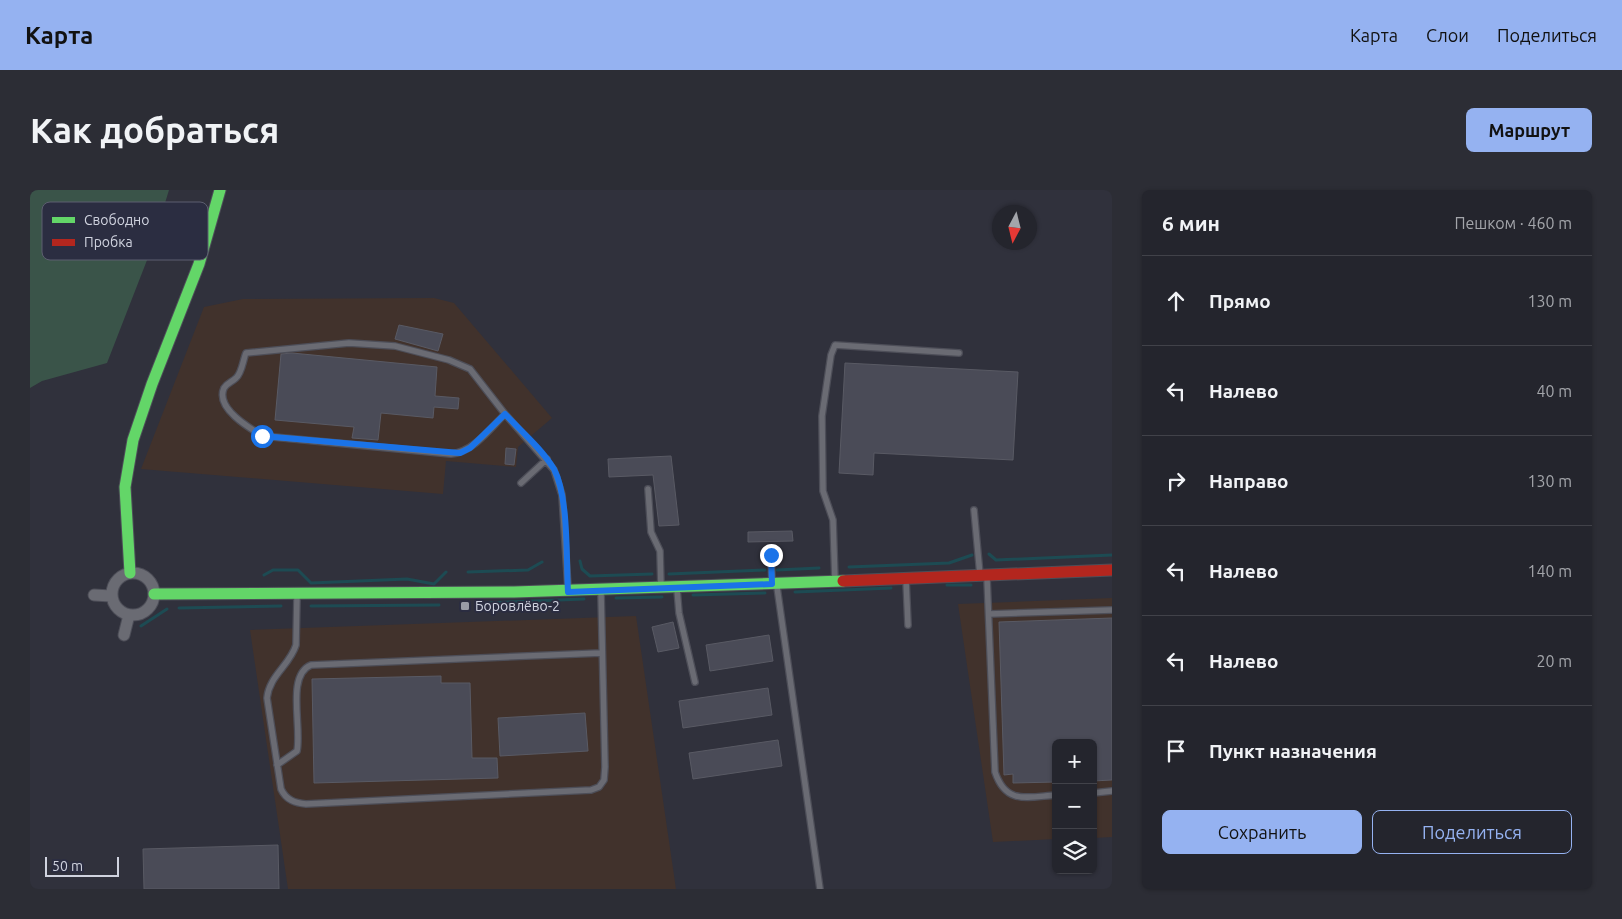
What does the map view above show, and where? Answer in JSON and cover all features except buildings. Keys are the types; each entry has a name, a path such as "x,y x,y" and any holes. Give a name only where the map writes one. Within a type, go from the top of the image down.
{"street":[{"path":"208,232 220,190"},
{"path":"130,573 125,487 133,440 149,390 200,260"},
{"path":"154,594 297,596 568,592 1112,570"},
{"path":"130,573 145,576 150,581 154,594 150,607 145,612 129,615 118,609 112,596 115,582 120,577 130,573"},
{"path":"94,595 112,596"},
{"path":"124,635 129,615"}],"lane":[{"path":"505,414 470,448 460,453 452,454 262,436 248,428 227,408 223,393 225,386 238,377 246,353 349,342 395,346 449,360 470,369 505,414 547,459 554,470 562,495 568,592"},
{"path":"835,581 832,520 823,491 822,416 831,355 835,345 959,353"},
{"path":"521,483 547,459"},
{"path":"648,489 651,532 660,552 661,589"},
{"path":"974,510 989,614 995,772 999,784 1007,794 1019,798 1052,795"},
{"path":"771,555 820,889"},
{"path":"906,578 908,625"},
{"path":"677,589 679,613 695,682"},
{"path":"297,596 296,645 294,652 269,686 268,692 277,765 284,794 295,803 306,804 595,790 604,780 601,590"},
{"path":"989,614 1112,610"},
{"path":"277,765 297,751 297,680 304,667 311,665 601,653"},
{"path":"1097,792 1112,791"}],"shaded area":[{"path":"434,298 454,303 552,418 518,447 516,467 446,461 443,494 141,469 204,307 243,299"},
{"path":"1112,598 1112,837 1097,838 1097,739 1052,739 1052,839 993,842 958,604"},
{"path":"636,616 676,889 288,889 250,630"}],"green space":[{"path":"30,190 169,190 165,202 42,202 42,260 147,260 107,363 42,381 30,388"}],"waterway":[{"path":"989,554 996,560 1112,555"},
{"path":"849,567 949,563 972,555"},
{"path":"580,561 582,569 590,576 652,574"},
{"path":"468,572 528,570 542,562"},
{"path":"777,570 819,568"},
{"path":"264,575 273,570 298,570 311,583 407,579 434,584 446,572"},
{"path":"669,574 765,570"},
{"path":"947,585 971,585"},
{"path":"795,592 891,588"},
{"path":"693,595 765,593"},
{"path":"616,598 662,597"},
{"path":"486,603 584,599"},
{"path":"311,606 439,605"},
{"path":"179,608 281,606"},
{"path":"141,626 167,609"}],"traffic: fast":[{"path":"208,232 220,190"},
{"path":"130,573 125,487 133,440 152,384 200,260"},
{"path":"154,594 514,592 843,581"}],"traffic: jam":[{"path":"843,581 1112,570"}],"place":[{"name":"Боровлёво-2","path":"465,606"}],"route":[{"path":"262,436 452,454 460,453 470,448 505,414 547,459 559,483 562,495 568,592 772,584 771,555"}]}
